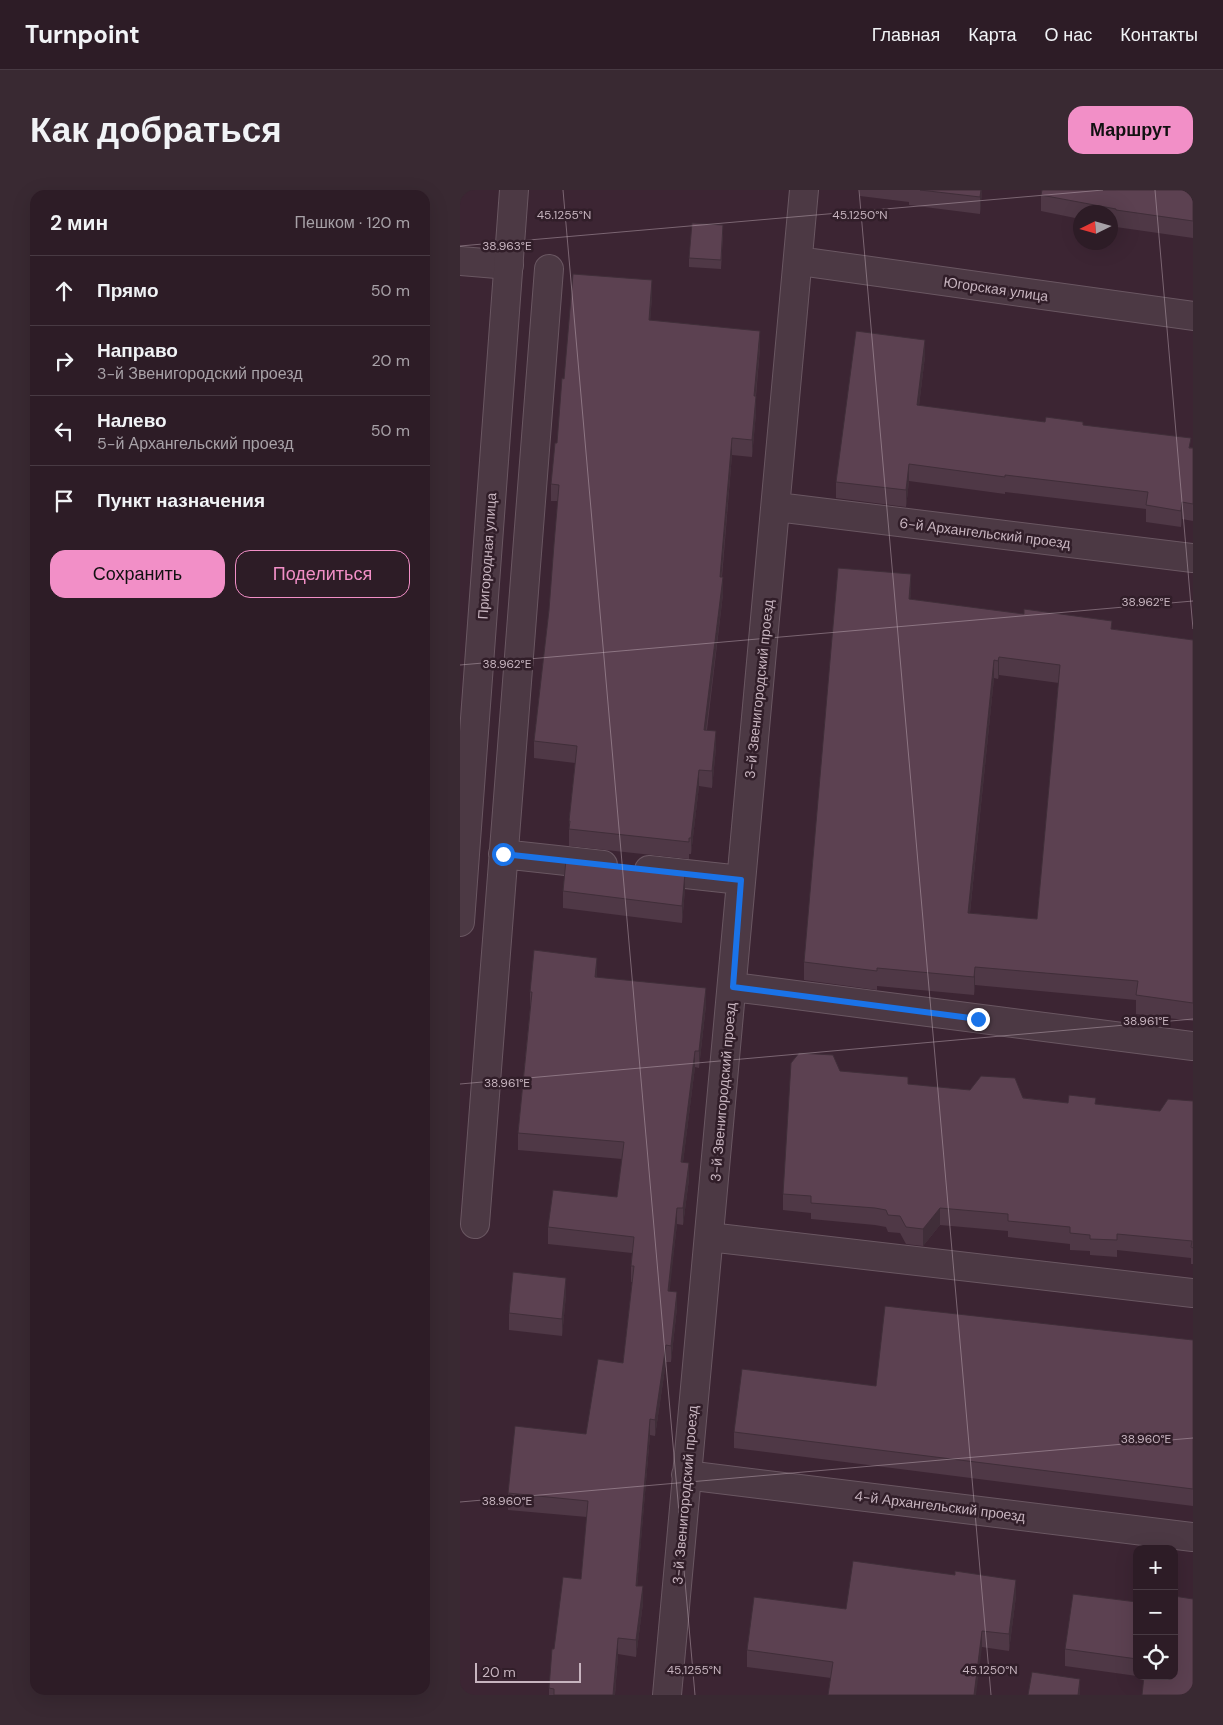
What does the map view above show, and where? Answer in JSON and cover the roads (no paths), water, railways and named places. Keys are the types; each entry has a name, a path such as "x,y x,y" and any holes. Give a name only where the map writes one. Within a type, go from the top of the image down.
{"street":[{"name":"Пригородная улица","path":"460,922 514,190"},
{"name":"3-й Звенигородский проезд","path":"667,1695 777,507 804,190"},
{"path":"460,261 509,265"},
{"name":"Югорская улица","path":"799,261 1193,316"},
{"path":"475,1224 550,269"},
{"name":"6-й Архангельский проезд","path":"777,507 1193,558"},
{"path":"503,854 741,880"},
{"path":"733,987 1193,1046"},
{"path":"709,1237 1193,1293"},
{"name":"4-й Архангельский проезд","path":"686,1475 1193,1537"}]}
